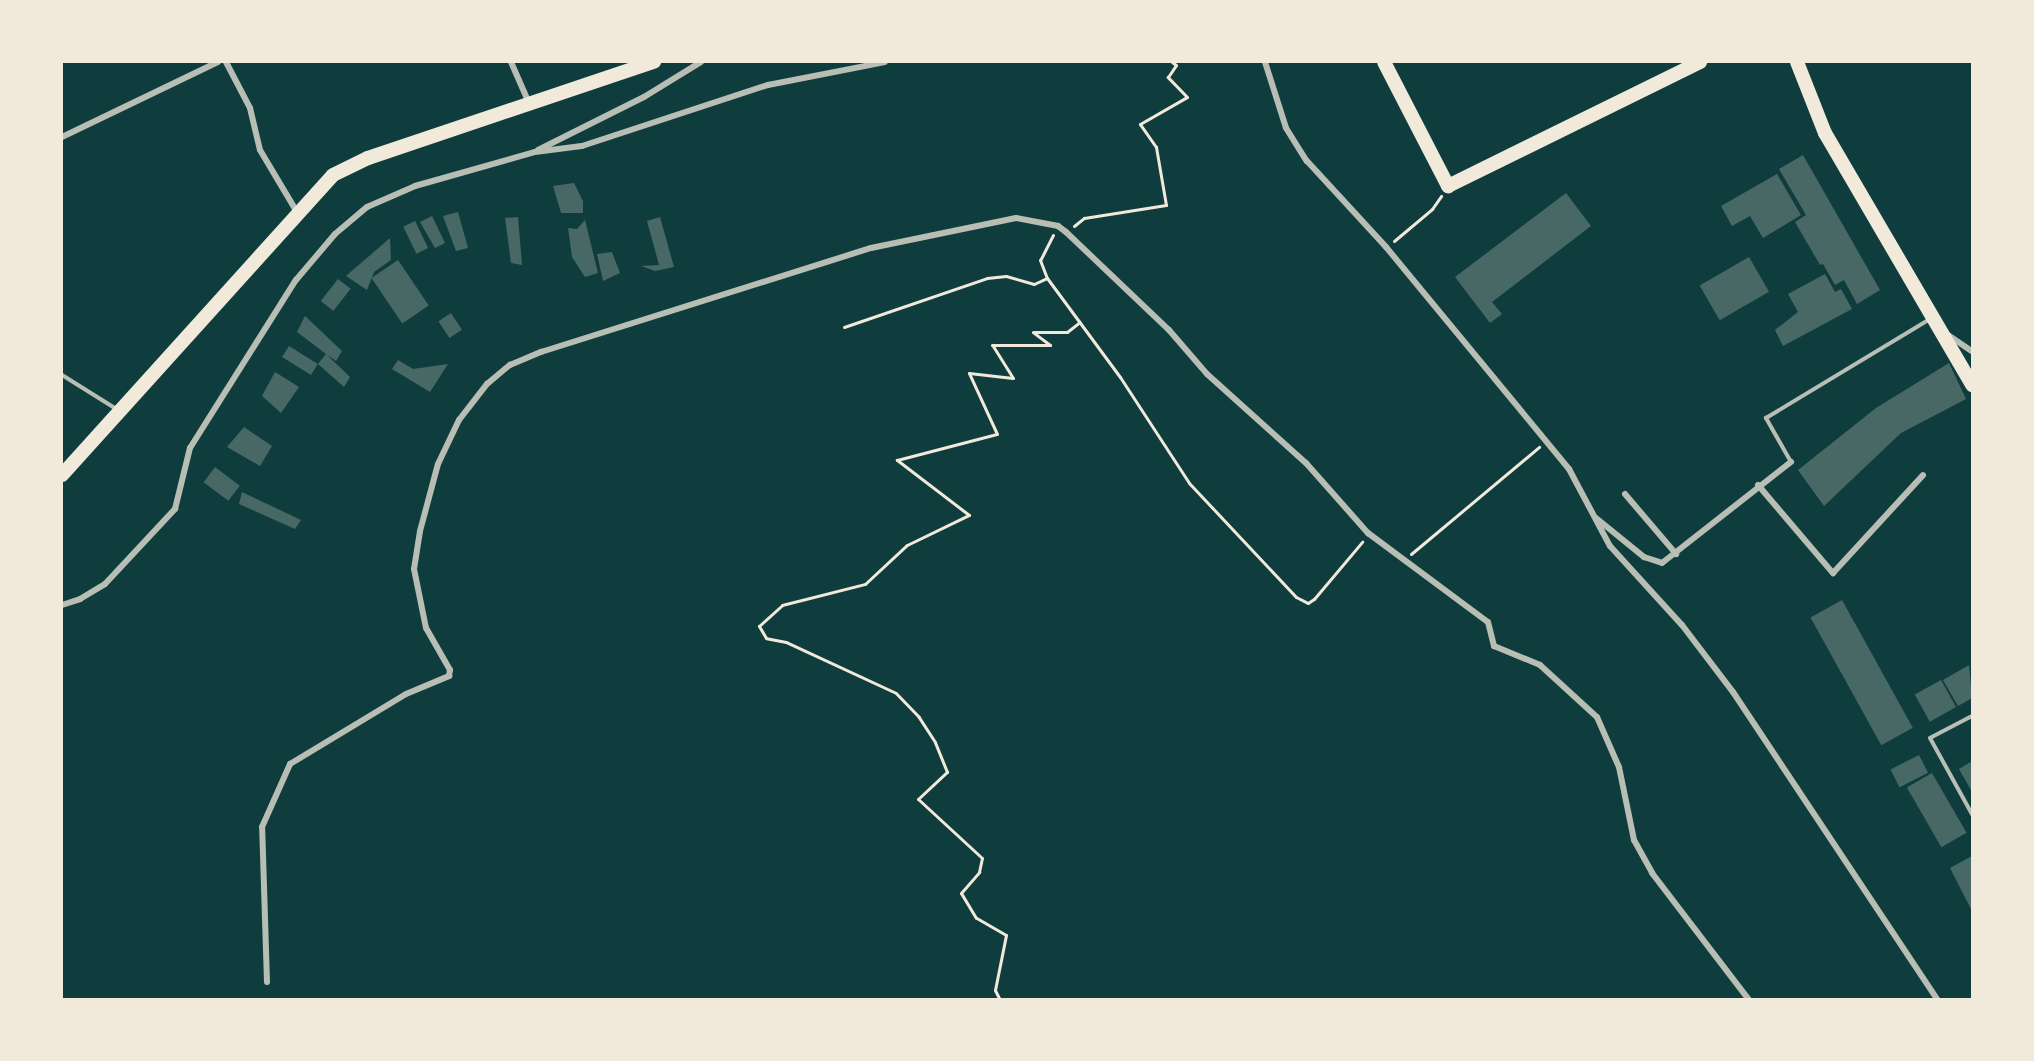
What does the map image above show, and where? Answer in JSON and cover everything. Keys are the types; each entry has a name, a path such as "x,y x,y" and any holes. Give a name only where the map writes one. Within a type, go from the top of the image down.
{"highway":[{"path":"62,475 333,175 368,158 654,62"},
{"path":"1384,62 1448,186 1700,62"},
{"path":"1797,62 1825,133 1972,385"}],"street":[{"path":"62,137 218,62"},
{"path":"226,62 250,108 260,150 297,213"},
{"path":"511,62 529,103"},
{"path":"535,152 644,96 701,62"},
{"path":"62,605 80,599 105,584 175,509 190,448 296,280 335,234 367,207 415,186 535,152 582,147 768,85 885,62"},
{"path":"1265,62 1286,128 1307,161 1386,248 1569,469 1610,546 1682,626 1733,692 1938,999"},
{"path":"267,982 262,827 290,764 406,694 450,676 450,670 426,628 416,560 438,464 459,420 487,384 510,365 541,352 871,248 1016,218 1058,226 1066,232 1169,330 1207,374 1306,463 1368,533 1488,622 1494,646 1540,665 1597,717 1619,767 1634,840 1643,856 1749,999"},
{"path":"1942,332 1972,351"},
{"path":"1593,515 1657,563 1671,560 1758,485 1791,462"},
{"path":"1758,485 1833,573 1923,475"},
{"path":"1625,494 1677,554"}],"lane":[{"path":"1791,462 1766,418 1934,317"},
{"path":"62,375 121,412"},
{"path":"1972,716 1930,738 1972,814"}],"path":[{"path":"1066,232 1084,219 1166,205 1156,147 1140,124 1187,97 1168,77 1176,65 1172,62"},
{"path":"1386,248 1432,209 1448,186"},
{"path":"1058,226 1040,260 1047,278 1080,322 1189,483 1296,597 1308,603 1314,599 1368,533"},
{"path":"844,327 987,278 1006,276 1034,284 1047,278"},
{"path":"1000,999 995,990 1006,935 976,918 961,892 979,872 982,858 918,799 947,772 935,742 919,717 896,693 786,642 766,638 759,626 782,605 865,584 907,545 969,515 897,460 997,434 969,373 1013,378 992,345 1050,345 1033,332 1067,332 1080,322"},
{"path":"1403,560 1545,441"}],"building":[{"path":"1803,155 1880,290 1857,304 1844,280 1835,285 1823,264 1820,265 1795,222 1806,215 1779,169"},
{"path":"1777,174 1801,215 1763,238 1750,216 1732,226 1721,206"},
{"path":"574,183 583,201 583,213 561,213 553,186"},
{"path":"1566,193 1591,226 1492,302 1502,314 1490,323 1455,277"},
{"path":"458,212 468,248 456,251 443,216"},
{"path":"432,216 445,243 435,248 420,222"},
{"path":"518,217 522,265 511,263 505,218"},
{"path":"660,217 674,267 655,271 641,266 659,265 647,221"},
{"path":"585,220 598,273 585,277 572,257 568,228 577,229"},
{"path":"415,221 428,248 416,254 403,227"},
{"path":"390,238 391,260 374,272 367,290 346,276"},
{"path":"612,252 620,273 603,281 597,254"},
{"path":"1749,257 1769,292 1720,320 1700,286"},
{"path":"398,260 429,306 402,323 371,278"},
{"path":"1825,274 1835,292 1841,289 1852,309 1783,346 1775,330 1798,312 1788,294"},
{"path":"338,279 351,289 333,311 321,301"},
{"path":"451,313 462,330 449,338 438,321"},
{"path":"305,316 342,351 336,361 297,332"},
{"path":"289,346 318,364 311,375 282,357"},
{"path":"326,354 350,377 344,387 318,364"},
{"path":"398,360 413,369 448,364 430,392 392,369"},
{"path":"1949,363 1966,399 1901,433 1824,506 1798,470 1876,408"},
{"path":"275,372 299,387 281,413 262,396"},
{"path":"244,427 272,446 260,466 227,447"},
{"path":"215,467 240,486 228,501 204,482"},
{"path":"242,492 301,520 295,529 239,504"},
{"path":"1842,600 1913,728 1881,745 1811,617"},
{"path":"1969,665 1972,698 1958,706 1943,680"},
{"path":"1941,680 1956,707 1930,722 1915,695"},
{"path":"1919,755 1928,773 1900,787 1890,770"},
{"path":"1972,761 1972,792 1959,769"},
{"path":"1932,773 1966,833 1941,847 1907,788"},
{"path":"1972,856 1972,911 1950,868"}]}
